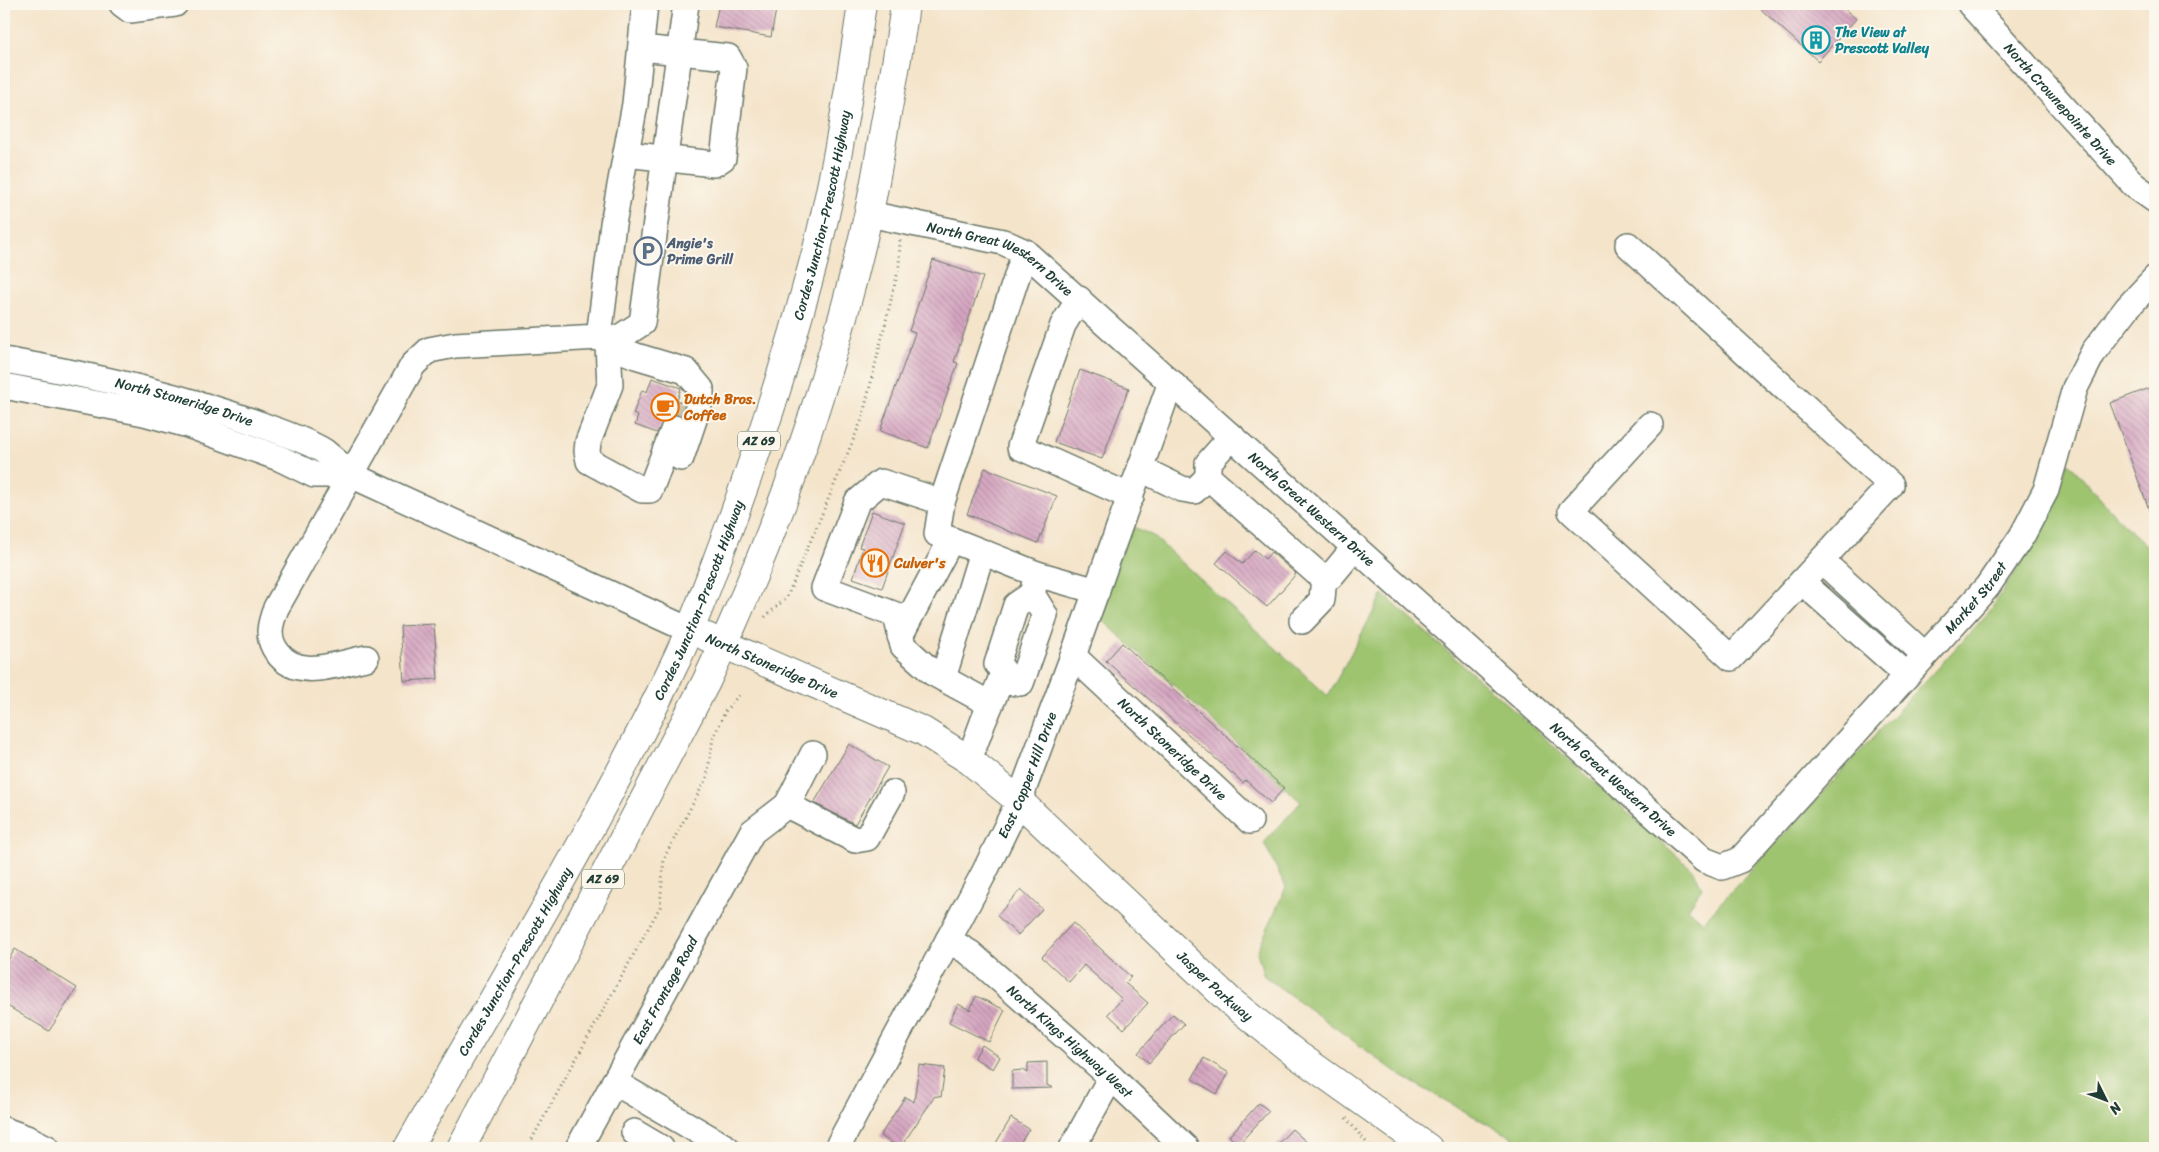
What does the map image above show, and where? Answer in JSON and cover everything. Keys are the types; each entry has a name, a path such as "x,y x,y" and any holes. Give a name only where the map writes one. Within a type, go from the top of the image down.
{"main road":[{"name":"Cordes Junction–Prescott Highway","path":"408,1148 610,789 674,666 689,630 741,495 768,414 817,248 846,111 862,4"},
{"name":"AZ 69","path":"460,1148 702,691 741,607 804,444 839,332 869,214 902,34 905,4"},
{"name":"North Stoneridge Drive","path":"689,630 923,731 969,760 1019,801"},
{"name":"Jasper Parkway","path":"1019,801 1230,1001 1296,1054 1428,1148"}],"street":[{"path":"122,4 130,10 175,4"},
{"path":"604,341 636,356 686,371 701,389 702,400 678,466 658,485 642,490 589,461 587,451 588,442 610,385 604,341 612,224 635,104 645,4"},
{"path":"366,658 308,669 294,667 282,659 271,644 269,627 276,608 413,365 429,350 456,345 604,341 642,323 686,4"},
{"name":"North Crownepointe Drive","path":"1970,4 2134,186 2155,200"},
{"path":"626,154 714,164 723,158 734,68 728,57 641,48"},
{"name":"North Great Western Drive","path":"869,214 1003,242 1025,252 1704,860 1722,867"},
{"path":"1628,245 1891,485 1731,658 1572,511 1650,425"},
{"path":"900,636 944,537 942,502 1025,252"},
{"name":"Market Street","path":"1722,867 1740,860 1987,586 2022,536 2046,490 2076,388 2094,352 2128,307 2155,278"},
{"path":"1079,299 1063,324 1020,448 1131,497"},
{"name":"North Stoneridge Drive","path":"4,360 81,373 219,409 324,451 351,475 689,630"},
{"path":"688,404 693,379"},
{"name":"East Copper Hill Drive","path":"837,1148 984,873 1019,801 1097,591 1171,382"},
{"name":"North Stoneridge Drive","path":"4,386 144,413 188,425 279,458 314,475 351,475"},
{"path":"658,485 674,428"},
{"path":"1141,469 1182,488 1194,491 1208,477 1208,463 1232,436"},
{"path":"1208,477 1318,574 1331,576 1355,547"},
{"path":"942,502 881,482 857,502 824,588 896,614 903,646 933,673 942,678 995,693 1021,683 1045,615 1034,584"},
{"path":"944,537 982,552 1034,584 1097,591"},
{"path":"942,678 982,552"},
{"path":"1822,561 1925,655"},
{"path":"1302,621 1322,600 1324,575"},
{"path":"1802,582 1907,675"},
{"name":"North Stoneridge Drive","path":"1073,656 1250,821"},
{"path":"969,760 995,693"},
{"path":"813,754 787,805 855,840 867,838 892,793"},
{"name":"East Frontage Road","path":"578,1148 752,832 787,805"},
{"name":"North Kings Highway West","path":"948,940 970,953 1111,1077 1186,1148"},
{"path":"1072,1148 1111,1077"},
{"path":"614,1082 727,1148"},
{"path":"4,1130 47,1148"},
{"path":"634,1132 661,1148"}],"path":[{"path":"765,617 787,597 862,419 899,267 900,241 897,220"},
{"path":"527,1148 660,907 664,858 707,777 713,738 726,710 739,695"}],"green space":[{"path":"2068,462 2122,523 2155,553 2155,1148 1531,1148 1403,1077 1264,976 1257,952 1286,887 1264,843 1301,802 1096,614 1132,526 1153,536 1328,696 1383,594 1694,871 1702,888 1688,909 1703,922 1990,611 2040,534"}],"building":[{"path":"719,4 777,4 771,37 714,27"},
{"name":"The View at Prescott Valley","path":"1755,4 1839,4 1856,19 1818,61"},
{"path":"933,260 983,277 954,362 958,363 928,448 880,431 915,333 909,331"},
{"path":"1080,370 1129,388 1102,459 1054,442"},
{"name":"Dutch Bros. Coffee","path":"652,378 681,388 677,401 684,403 680,415 672,414 665,417 657,433 635,425 638,416 633,414 642,390 647,392"},
{"path":"2155,386 2155,522 2154,523 2110,403"},
{"path":"985,468 1057,496 1038,543 967,514"},
{"name":"Culver's","path":"872,511 905,523 882,588 853,578 863,548 859,547"},
{"path":"1255,550 1265,559 1271,552 1296,574 1267,607 1216,563 1227,551 1242,564"},
{"path":"434,624 438,679 404,681 400,626"},
{"path":"1122,643 1284,788 1271,803 1245,780 1243,783 1106,661"},
{"path":"849,744 888,767 855,824 814,803"},
{"path":"1021,889 1042,909 1018,935 997,916"},
{"path":"1073,923 1131,977 1125,983 1148,1003 1124,1029 1108,1014 1122,999 1084,965 1069,982 1042,957"},
{"path":"15,949 77,988 49,1031 4,1004 4,967"},
{"path":"976,996 1005,1010 989,1042 949,1022 958,1004 970,1010"},
{"path":"1173,1014 1184,1024 1149,1063 1138,1053"},
{"path":"982,1045 1000,1057 993,1069 974,1058"},
{"path":"1204,1058 1229,1073 1217,1094 1192,1079"},
{"path":"1047,1062 1047,1085 1053,1088 1012,1089 1012,1071 1023,1070 1028,1073 1028,1063"},
{"path":"919,1065 945,1068 941,1097 935,1096 900,1148 880,1136 905,1097 914,1102"},
{"path":"1259,1103 1269,1111 1238,1145 1229,1136"},
{"path":"1011,1118 1029,1129 1017,1148 993,1148"},
{"path":"1292,1129 1313,1148 1274,1148"}],"tunnel":[{"path":"674,428 684,403"}],"place":[{"name":"The View at Prescott Valley","path":"1816,40"},
{"name":"Angie's Prime Grill","path":"648,251"},
{"name":"Dutch Bros. Coffee","path":"665,407"},
{"name":"Culver's","path":"875,563"}]}
